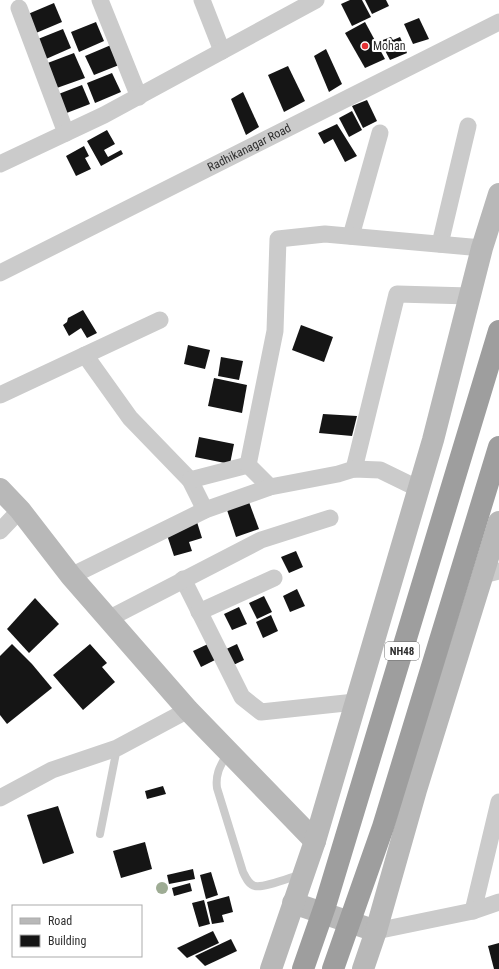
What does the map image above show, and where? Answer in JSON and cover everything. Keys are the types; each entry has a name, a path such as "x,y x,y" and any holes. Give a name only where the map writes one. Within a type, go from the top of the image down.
{"highway":[{"name":"NH48","path":"303,969 325,906 499,332"},
{"name":"NH48","path":"333,969 383,827 499,447"}],"main road":[{"path":"270,969 315,841 419,489 482,248 499,194"},
{"path":"0,489 20,510 71,576 188,710 315,841"},
{"path":"363,969 376,931 416,790 491,573 499,522"},
{"path":"293,903 376,931"}],"street":[{"path":"100,0 139,97"},
{"path":"202,0 222,51"},
{"path":"0,164 139,97 222,51 299,4 316,0"},
{"path":"18,8 66,133"},
{"name":"Radhikanagar Road","path":"0,273 499,22"},
{"path":"440,244 468,126"},
{"path":"351,236 380,133"},
{"path":"248,465 275,331 278,239 325,234 482,248"},
{"path":"354,469 397,294 470,296"},
{"path":"0,395 160,320"},
{"path":"85,355 130,418 190,480 205,510"},
{"path":"190,480 248,465"},
{"path":"248,465 270,487"},
{"path":"71,576 205,510 270,487 338,474 354,469 380,470 419,489"},
{"path":"0,531 20,510"},
{"path":"108,619 261,540 330,518"},
{"path":"199,612 274,578"},
{"path":"183,579 242,697 261,712 355,702"},
{"path":"0,798 52,770 118,748 188,710"},
{"path":"473,911 499,802"},
{"path":"376,931 473,911 499,902"}],"lane":[{"path":"100,834 118,748"},
{"path":"228,751 217,772 217,788 243,872 248,882 254,886 265,885 304,873"}],"building":[{"path":"350,0 362,0 371,17 352,26 341,4"},
{"path":"365,0 386,0 389,6 372,14"},
{"path":"54,3 62,22 36,33 28,14"},
{"path":"419,18 429,39 413,44 404,24"},
{"path":"96,22 104,41 79,52 71,32"},
{"name":"Mohan","path":"365,22 385,59 365,68 345,33"},
{"path":"63,29 71,48 46,59 38,39"},
{"path":"391,37 393,40 400,37 407,53 390,60 380,41"},
{"path":"111,45 119,65 94,75 85,56"},
{"path":"326,49 342,84 329,92 314,56"},
{"path":"74,53 85,78 54,89 45,64"},
{"path":"288,66 305,101 284,112 268,75"},
{"path":"112,73 121,92 95,103 87,83"},
{"path":"82,85 90,104 64,114 56,95"},
{"path":"243,92 259,127 246,135 231,99"},
{"path":"367,100 377,121 363,128 352,106"},
{"path":"352,111 362,130 349,137 339,118"},
{"path":"337,124 357,156 345,162 333,139 324,144 318,133"},
{"path":"107,130 115,144 104,150 108,157 121,150 123,154 101,166 87,141"},
{"path":"84,146 89,156 85,158 91,169 76,176 66,156"},
{"path":"83,310 97,333 87,338 81,328 69,336 63,325 67,322 68,318"},
{"path":"301,325 333,337 324,362 292,350"},
{"path":"188,345 210,350 205,369 184,364"},
{"path":"221,357 243,361 239,380 218,376"},
{"path":"214,378 247,385 242,413 208,406"},
{"path":"323,414 357,416 352,436 319,433"},
{"path":"199,437 234,444 230,464 195,457"},
{"path":"249,502 259,529 236,537 227,510"},
{"path":"197,522 202,538 189,542 192,551 174,556 166,532"},
{"path":"296,551 303,567 289,573 281,557"},
{"path":"297,589 305,606 290,612 283,596"},
{"path":"264,596 272,612 257,619 249,603"},
{"path":"35,598 59,624 29,653 7,629"},
{"path":"239,607 247,624 232,630 224,614"},
{"path":"271,615 278,631 263,638 256,622"},
{"path":"12,644 32,664 52,688 7,724 0,715 0,656"},
{"path":"90,644 107,663 102,667 115,682 83,710 53,675"},
{"path":"208,644 215,660 201,667 193,651"},
{"path":"237,644 244,660 229,667 222,651"},
{"path":"163,786 166,794 147,799 145,791"},
{"path":"58,806 74,853 43,864 27,815"},
{"path":"145,842 152,869 121,878 113,851"},
{"path":"193,869 195,879 169,884 167,875"},
{"path":"211,872 218,895 206,899 200,875"},
{"path":"190,883 192,891 174,896 172,888"},
{"path":"229,896 233,912 222,915 224,922 212,924 207,902"},
{"path":"204,900 210,924 199,927 192,903"},
{"path":"213,931 219,943 187,958 177,948"},
{"path":"231,939 237,951 205,966 195,956"},
{"path":"499,943 499,969 494,969 488,946"}],"place":[{"name":"Mohan","path":"365,46"}]}
